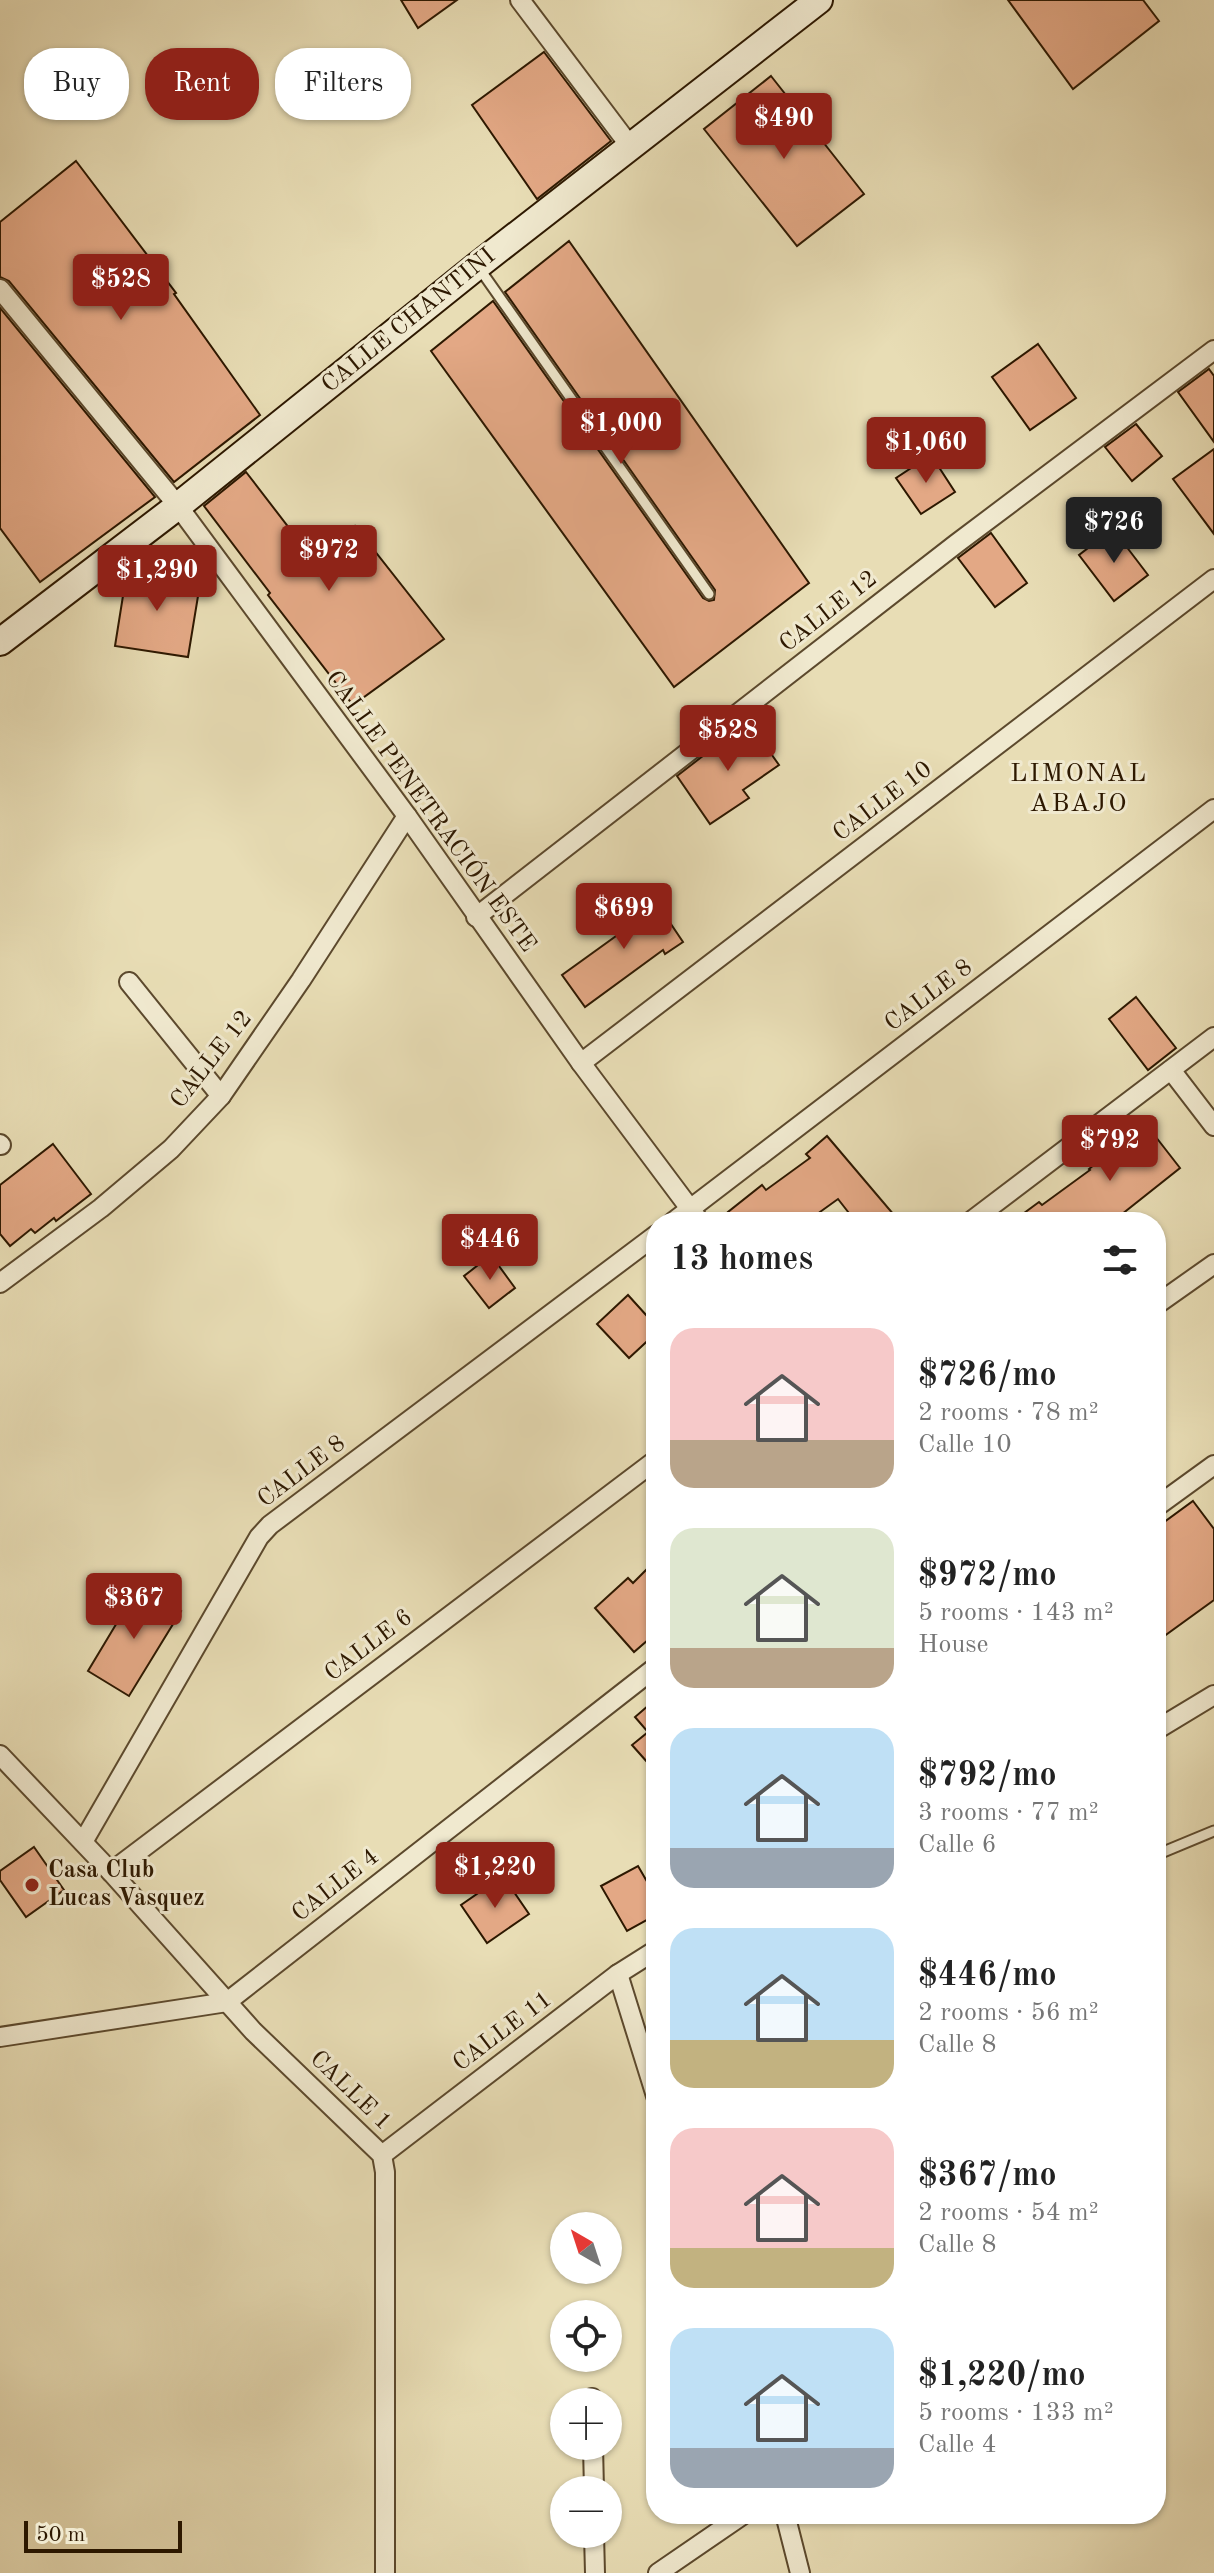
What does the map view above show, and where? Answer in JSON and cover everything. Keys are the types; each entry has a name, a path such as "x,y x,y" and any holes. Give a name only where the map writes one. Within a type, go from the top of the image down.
{"street":[{"path":"520,0 630,146"},
{"name":"CALLE CHANTINI","path":"0,642 178,506 477,266 819,0"},
{"name":"CALLE PENETRACIÓN ESTE","path":"0,289 178,506 407,816 581,1063 693,1212"},
{"name":"CALLE 12","path":"476,917 956,544 1214,350"},
{"name":"CALLE 10","path":"581,1063 1214,579"},
{"name":"CALLE 8","path":"699,1212 1214,809"},
{"name":"CALLE 12","path":"0,1283 101,1208 171,1149 221,1096 301,980 407,816"},
{"path":"129,982 221,1096"},
{"path":"983,1212 1214,1037"},
{"path":"1171,1070 1214,1126"},
{"name":"CALLE 8","path":"83,1842 259,1537 270,1525 646,1243"},
{"path":"1166,1298 1214,1264"},
{"path":"1166,1500 1214,1465"},
{"name":"CALLE 6","path":"111,1872 646,1468"},
{"name":"CALLE 4","path":"0,2037 227,2002 646,1675"},
{"path":"1166,1724 1214,1695"},
{"name":"CALLE 1","path":"0,1755 111,1872 253,2031 382,2155 385,2172 385,2573"},
{"name":"CALLE 11","path":"382,2155 618,1974 646,1956"},
{"path":"618,1974 646,2064"},
{"path":"658,2573 729,2524"},
{"path":"788,2524 800,2573"},
{"path":"594,2548 595,2573"}],"lane":[{"path":"477,266 709,594"},
{"path":"1166,1851 1214,1831"}],"building":[{"path":"401,0 457,0 418,28"},
{"path":"1008,0 1143,0 1159,21 1073,89"},
{"path":"544,52 611,141 537,199 472,105"},
{"path":"771,76 864,194 797,246 704,129"},
{"path":"76,161 176,293 260,415 174,482 9,281 0,277 0,222"},
{"path":"569,241 809,583 674,687 431,351 493,301 703,598 714,600 715,590 505,292"},
{"path":"0,308 155,497 40,582 0,528"},
{"path":"1038,344 1076,398 1030,430 992,377"},
{"path":"1209,369 1214,376 1214,442 1178,392"},
{"path":"1136,424 1162,456 1132,481 1105,447"},
{"path":"1214,449 1214,534 1173,479"},
{"path":"931,455 955,492 921,514 896,478"},
{"path":"246,472 313,559 355,526 444,639 353,705 204,506"},
{"path":"1113,529 1148,575 1114,601 1079,555"},
{"path":"991,533 1027,583 995,607 958,558"},
{"path":"152,559 174,562 170,585 199,590 188,657 115,646 126,577 149,581"},
{"path":"748,721 779,765 743,790 749,798 710,824 677,776"},
{"path":"646,887 683,942 665,954 663,950 585,1007 562,975 641,918 628,899"},
{"path":"1136,997 1176,1048 1148,1070 1109,1019"},
{"path":"1145,1123 1180,1168 1125,1212 1026,1212 1039,1202 1042,1205"},
{"path":"827,1136 892,1212 848,1212 838,1199 820,1212 728,1212 762,1185 766,1190 810,1158 806,1154"},
{"path":"53,1144 91,1194 56,1221 54,1218 35,1233 31,1229 10,1246 0,1234 0,1185"},
{"path":"491,1255 515,1288 489,1308 464,1276"},
{"path":"628,1295 646,1315 646,1342 629,1358 597,1324"},
{"path":"1193,1501 1214,1529 1214,1600 1166,1635 1166,1521"},
{"path":"646,1570 646,1642 634,1652 595,1608 628,1578 633,1583"},
{"path":"139,1586 181,1611 129,1696 88,1671"},
{"path":"646,1708 646,1730 635,1717"},
{"path":"646,1734 646,1761 632,1745"},
{"name":"Casa Club Lucas Vasquez","path":"34,1847 64,1890 26,1917 0,1880 0,1871"},
{"path":"638,1866 646,1880 646,1921 627,1931 601,1886"},
{"path":"503,1876 529,1914 487,1943 461,1905"}],"place":[{"name":"Casa Club Lucas Vasquez","path":"32,1885"}],"district":[{"name":"LIMONAL ABAJO","path":"1079,789"}]}
